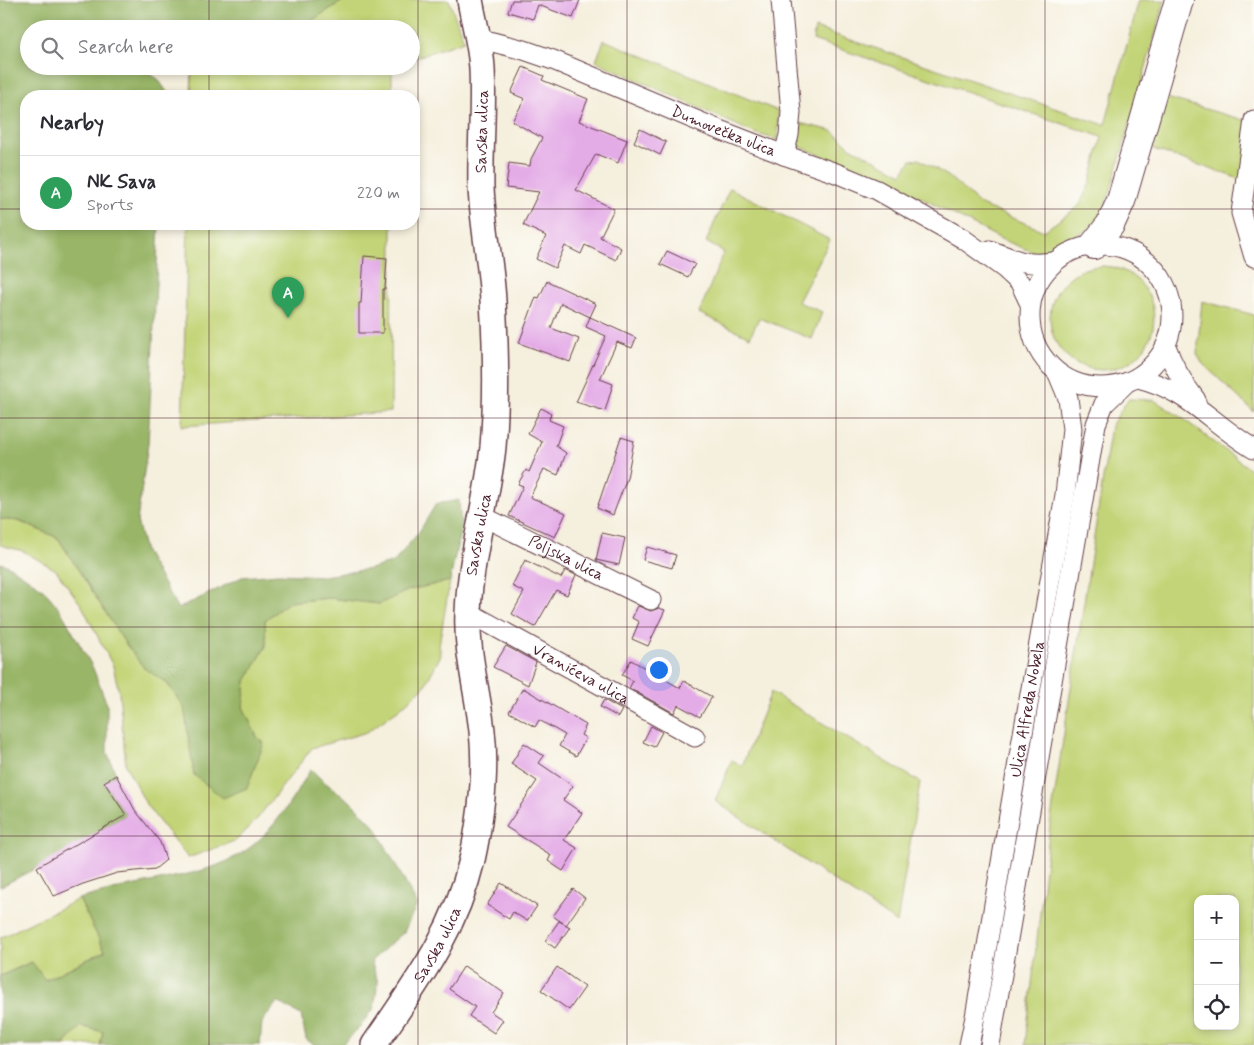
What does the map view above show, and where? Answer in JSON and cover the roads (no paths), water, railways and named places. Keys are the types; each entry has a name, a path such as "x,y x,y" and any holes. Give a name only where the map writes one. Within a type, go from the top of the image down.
{"highway":[{"path":"1094,245 1110,225 1121,201 1179,0"}],"main road":[{"name":"Savska ulica","path":"374,1045 443,938 459,903 471,860 480,816 484,759 468,631 468,612 473,568 493,448 495,352 493,300 481,189 482,71 470,0"}],"street":[{"path":"781,0 791,112 789,135 784,155"},
{"name":"Dumovečka ulica","path":"477,38 553,60 717,129 877,190 962,238 1005,269 1020,283 1030,304"},
{"path":"1254,120 1241,213 1254,258"},
{"name":"Dumovečka ulica","path":"962,238 1018,261 1035,265 1054,262"},
{"path":"1094,245 1115,246 1135,254 1152,266 1165,284 1171,304 1172,326 1166,346 1154,364 1131,381 1102,388 1079,385 1058,374 1044,360 1034,343 1030,324 1030,304 1035,288 1043,274 1054,262 1072,250 1094,245"},
{"path":"1166,346 1178,376 1204,412"},
{"name":"Ulica Alfreda Nobela","path":"969,1045 1066,495 1072,429 1068,398 1058,374"},
{"path":"1131,381 1166,387 1250,439"},
{"name":"Ulica Alfreda Nobela","path":"990,1045 1096,424 1104,404 1113,394 1131,381"},
{"name":"Poljska ulica","path":"482,516 651,600"},
{"name":"Vranićeva ulica","path":"468,612 695,737"}],"place":[{"name":"NK Sava","path":"288,318"}]}
